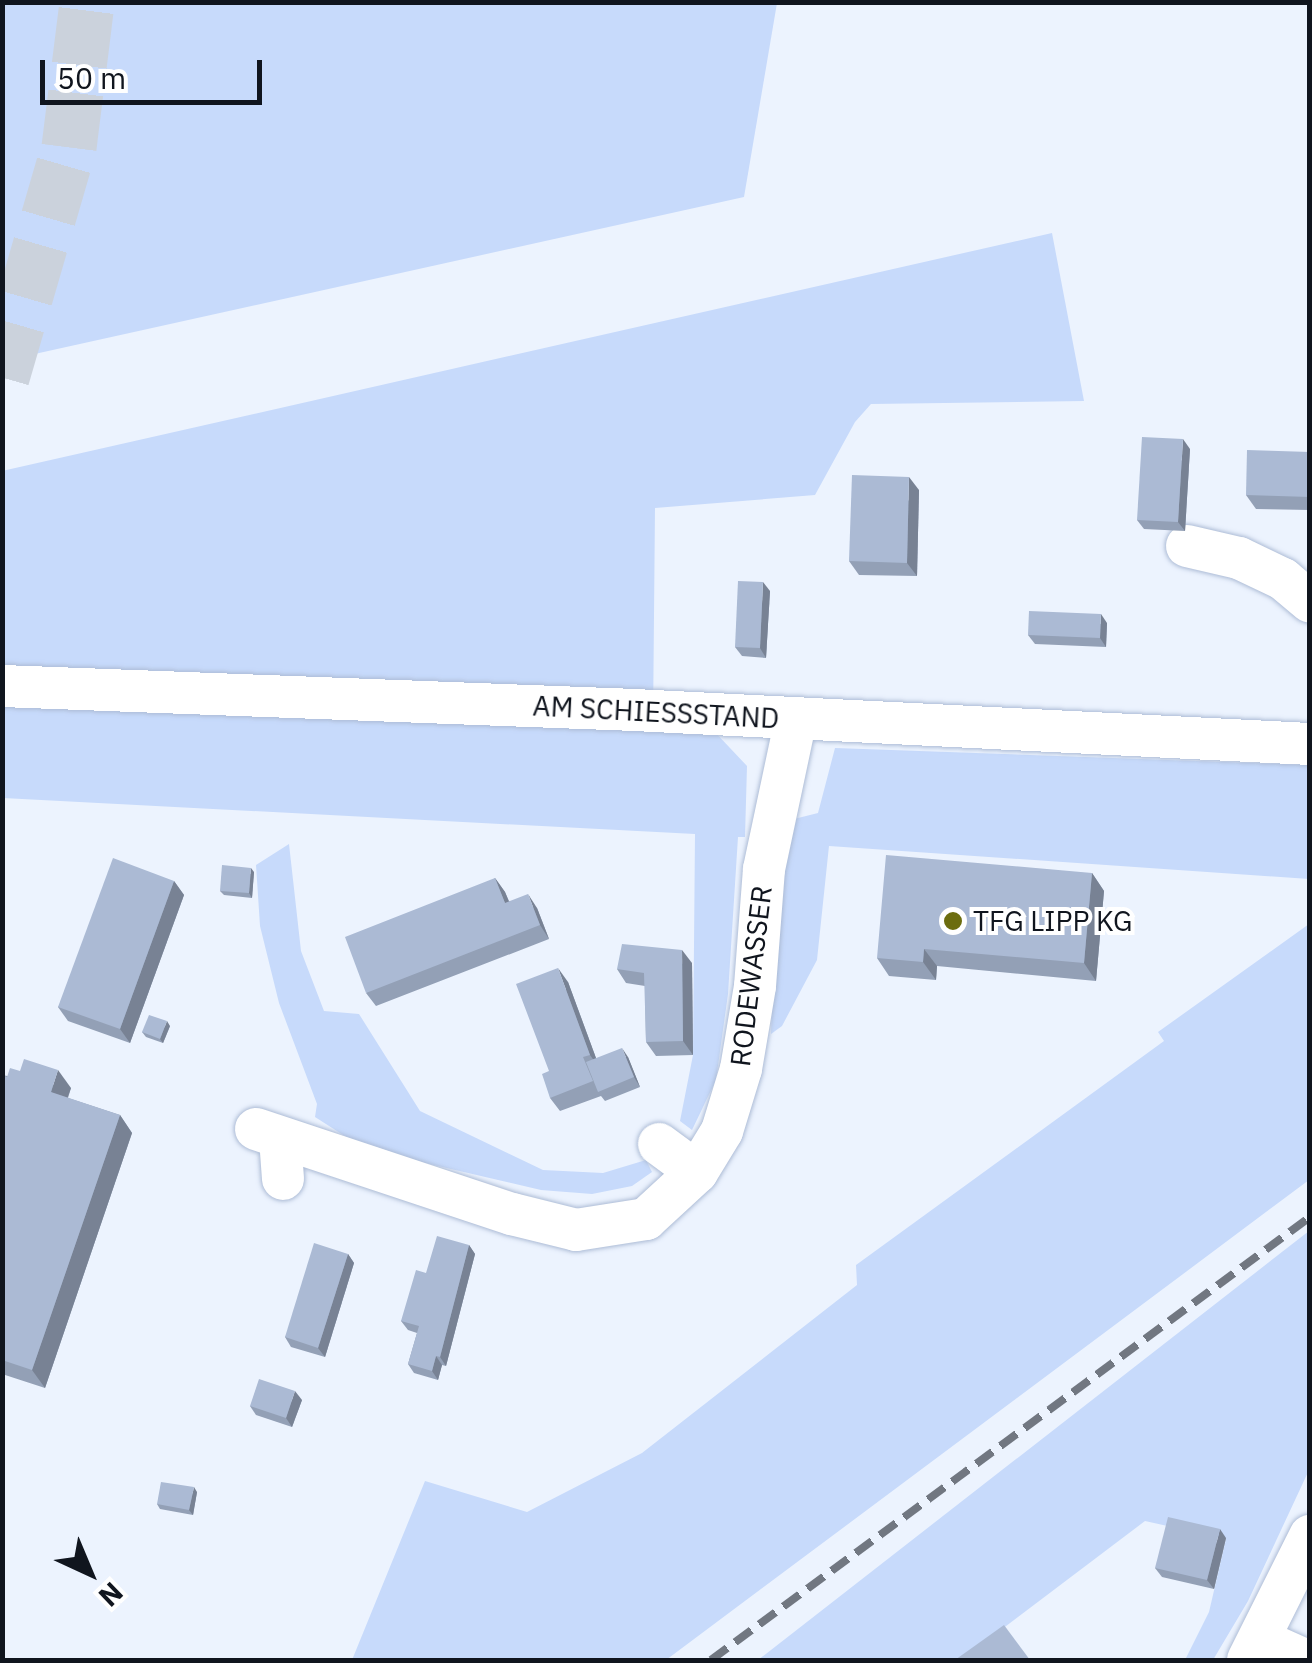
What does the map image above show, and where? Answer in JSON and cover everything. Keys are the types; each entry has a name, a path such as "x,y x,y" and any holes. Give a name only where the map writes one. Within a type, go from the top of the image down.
{"street":[{"path":"1187,546 1239,558 1283,579 1310,602"},
{"name":"AM SCHIESSSTAND","path":"2,686 700,697 796,719 1310,744"},
{"name":"RODEWASSER","path":"273,1149 434,1197 602,1236 646,1218 696,1172 760,1072 755,986 764,868 796,719"},
{"path":"659,1144 696,1172"},
{"path":"1305,1660 1254,1650 1310,1536"}],"shaded area":[{"path":"2,3 777,3 744,197 3,361"},
{"path":"1052,233 1084,401 871,404 855,422 815,495 655,508 653,723 713,730 747,766 745,837 738,837 728,994 716,1080 692,1130 680,1121 693,1055 695,834 3,798 2,471"},
{"path":"835,748 1309,765 1309,879 829,846 817,960 782,1026 771,1034 776,889 794,819 818,813"},
{"path":"289,844 301,951 324,1011 359,1014 420,1111 543,1170 603,1173 646,1160 652,1172 632,1186 592,1194 541,1190 365,1149 315,1117 317,1104 279,1003 260,926 256,865"},
{"path":"1309,924 1309,1180 666,1660 352,1660 425,1481 527,1512 642,1453 857,1285 856,1265 1164,1041 1158,1032"},
{"path":"1309,1231 1309,1470 1248,1601 1213,1660 1185,1660 1209,1612 1226,1539 1145,1521 961,1660 758,1660"}],"building":[{"path":"1142,437 1183,439 1178,522 1137,520"},
{"path":"1247,450 1310,452 1310,497 1246,495"},
{"path":"852,475 909,477 907,563 849,561"},
{"path":"738,581 763,582 760,648 735,647"},
{"path":"1029,611 1101,614 1100,638 1028,635"},
{"path":"886,855 1092,873 1084,963 924,949 923,962 877,958"},
{"path":"113,858 174,881 120,1029 58,1007"},
{"path":"222,865 251,868 249,893 220,891"},
{"path":"495,878 505,903 528,894 540,925 366,993 345,937"},
{"path":"622,944 682,950 683,1041 646,1042 644,973 617,969"},
{"path":"558,968 590,1055 583,1057 593,1081 550,1098 542,1074 549,1071 516,984"},
{"path":"149,1015 167,1021 160,1039 142,1032"},
{"path":"622,1048 634,1077 598,1092 586,1062"},
{"path":"24,1059 58,1070 51,1092 120,1115 32,1370 2,1360 2,1075 7,1077 10,1068 20,1071"},
{"path":"437,1236 469,1245 440,1357 436,1356 432,1371 408,1364 419,1326 401,1321 416,1270 426,1273"},
{"path":"314,1243 348,1254 318,1348 285,1337"},
{"path":"259,1379 295,1391 286,1418 250,1406"},
{"path":"161,1482 194,1487 189,1510 157,1504"},
{"path":"1168,1517 1220,1529 1207,1580 1155,1568"},
{"path":"1004,1625 1030,1660 955,1660"}],"tunnel":[{"path":"2,377 69,147 87,2"}],"railway":[{"path":"711,1660 1310,1217"}],"place":[{"name":"TFG LIPP KG","path":"953,921"}]}
